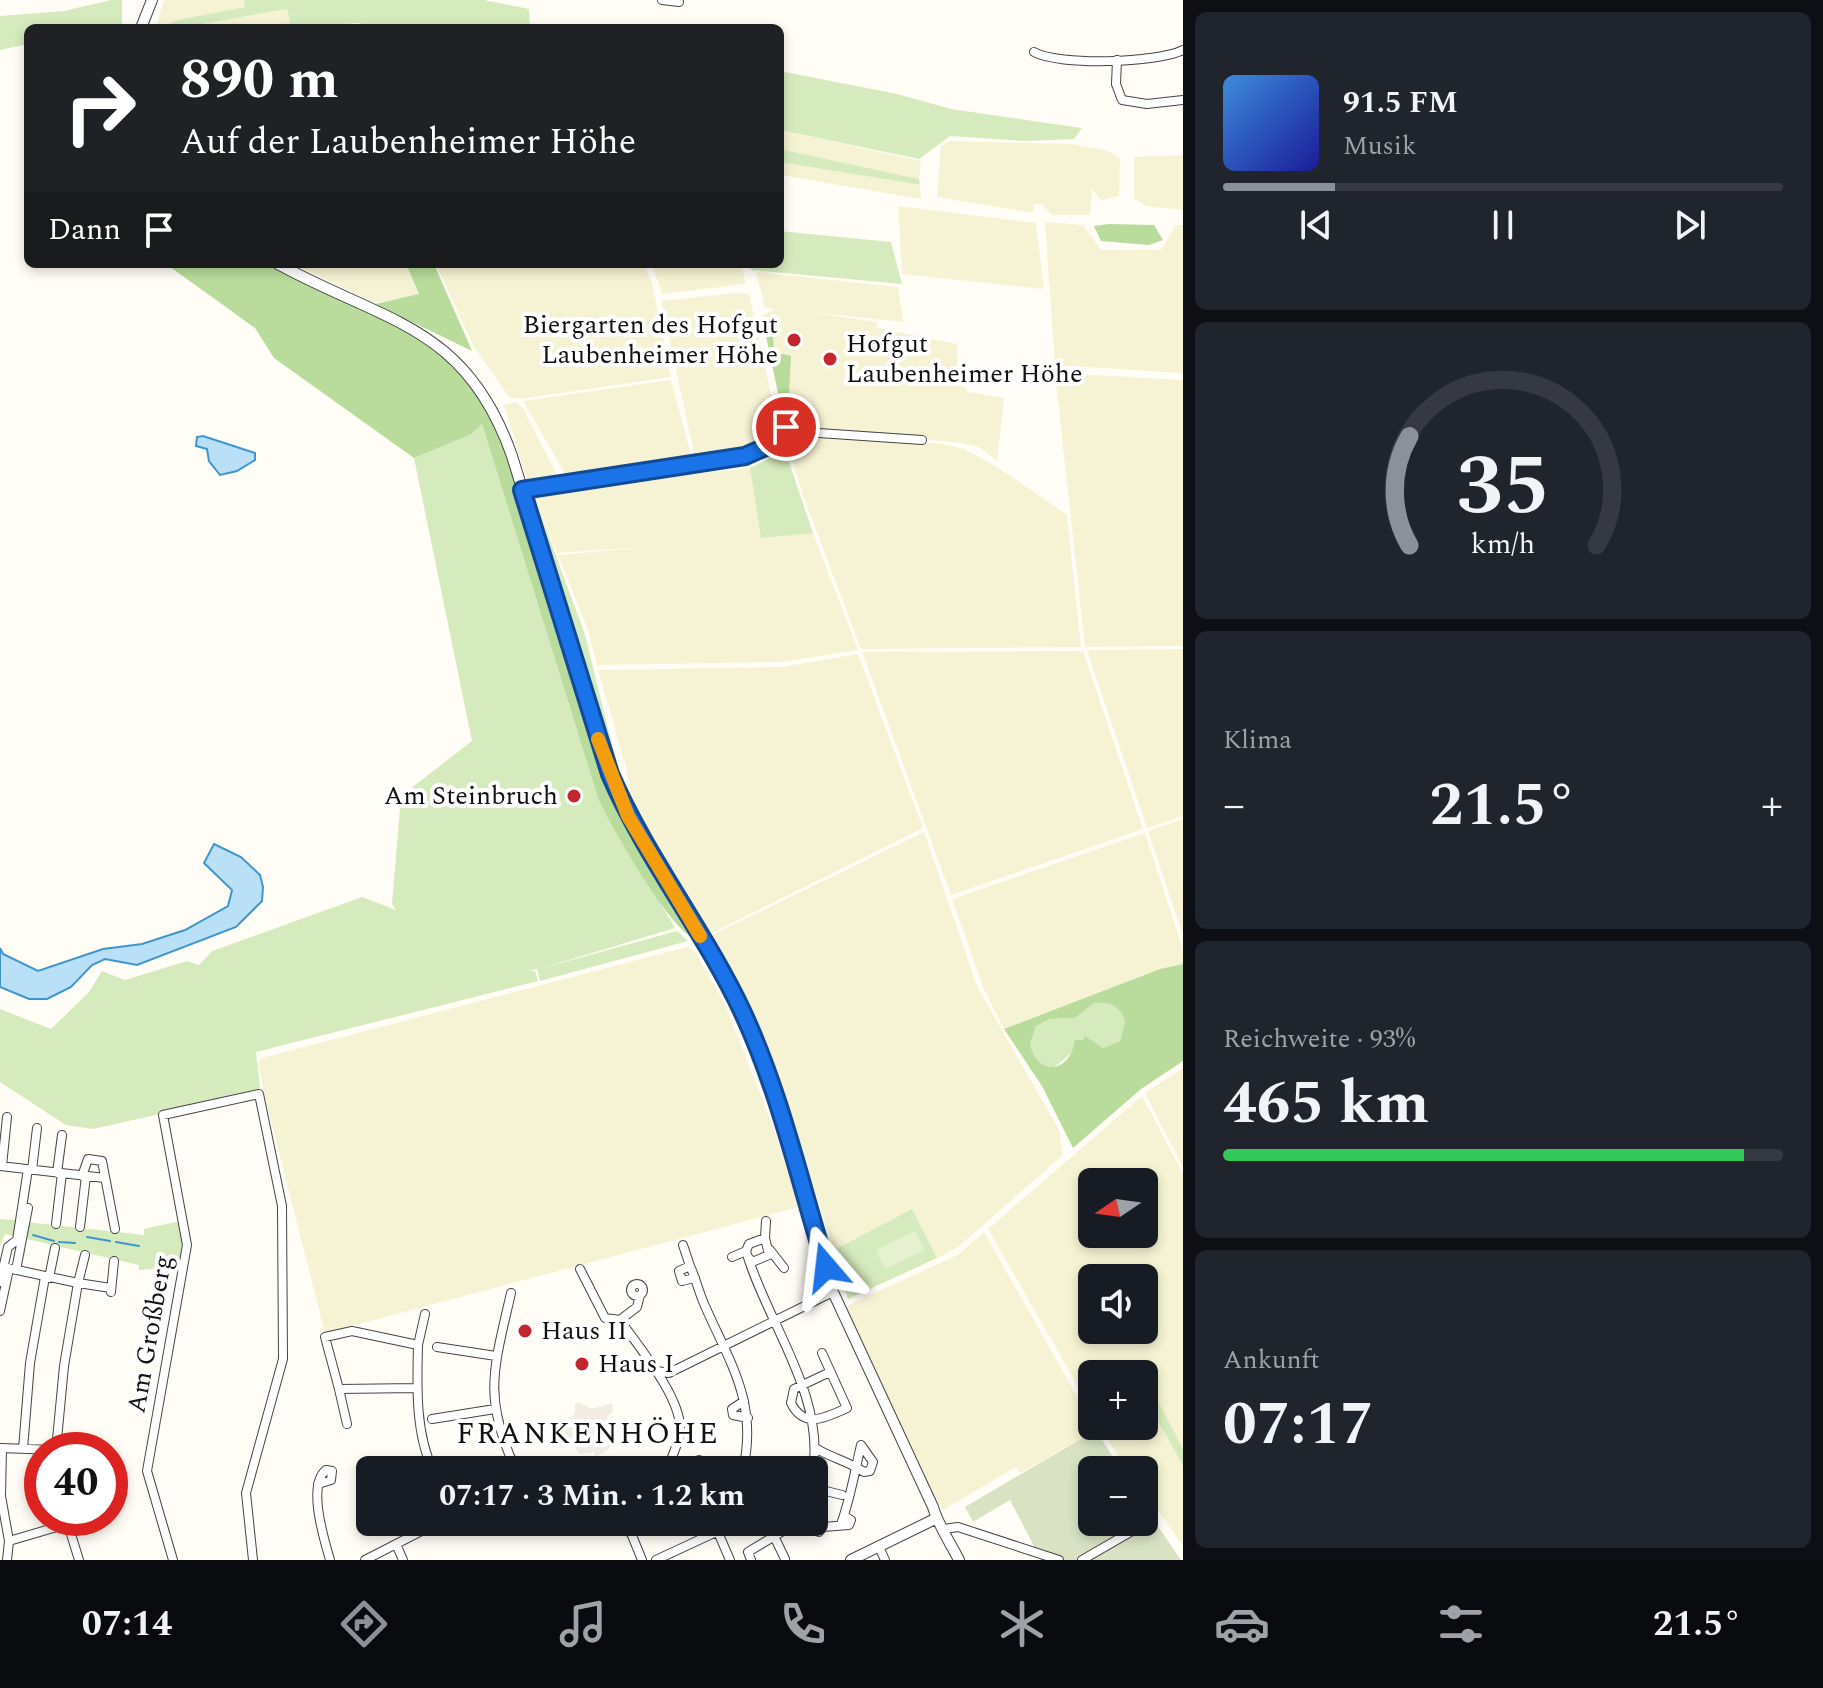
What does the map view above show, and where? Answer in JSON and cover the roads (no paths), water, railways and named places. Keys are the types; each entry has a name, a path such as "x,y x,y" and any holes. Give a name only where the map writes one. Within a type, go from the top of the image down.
{"street":[{"path":"143,24 152,0"},
{"path":"662,0 679,2"},
{"path":"1034,52 1048,58 1117,60 1159,58 1183,50"},
{"path":"1117,60 1116,84 1122,100 1147,104 1183,100"},
{"path":"286,268 418,332 459,362 493,409 522,490 610,774 628,816 743,1015 767,1073 833,1292 929,1497 935,1519 944,1529 959,1560"},
{"path":"522,490 745,456 770,445 786,427 789,431 922,440"},
{"name":"Am Großberg","path":"173,1560 147,1477 187,1245 163,1115 259,1094 282,1206 283,1359 246,1493 253,1560"},
{"path":"7,1117 1,1166 105,1178"},
{"path":"0,1311 9,1269 20,1241 37,1128"},
{"path":"56,1224 62,1135"},
{"path":"80,1227 88,1159 102,1161 115,1229"},
{"path":"766,1221 765,1238 784,1268"},
{"path":"765,1238 749,1244 747,1253 753,1279 801,1383 817,1449 816,1456"},
{"path":"683,1245 739,1378 748,1418 750,1442 746,1456"},
{"path":"7,1560 8,1537 1,1501 1,1448 23,1449 30,1363 55,1248"},
{"path":"747,1253 752,1262 769,1255 770,1250"},
{"path":"732,1257 747,1253"},
{"path":"58,1432 64,1366 85,1255"},
{"path":"9,1269 111,1291 114,1261"},
{"path":"0,1282 9,1269"},
{"path":"580,1269 605,1318 620,1320 637,1307 640,1295"},
{"path":"657,1371 669,1373 833,1292"},
{"path":"509,1456 502,1440 495,1409 496,1356 511,1293"},
{"path":"425,1314 418,1345 417,1388 427,1456"},
{"path":"620,1320 657,1371 680,1428 671,1456"},
{"path":"347,1424 325,1337 352,1331 418,1345"},
{"path":"437,1347 496,1356"},
{"path":"822,1353 847,1408 811,1421 802,1418 791,1403 794,1389 801,1383 830,1372"},
{"path":"339,1389 417,1388"},
{"path":"744,1401 732,1409 733,1415 748,1418"},
{"path":"432,1419 495,1409"},
{"path":"817,1449 856,1466 843,1520 828,1523"},
{"path":"318,1484 320,1521 330,1560"},
{"path":"828,1492 842,1495"},
{"path":"0,1516 8,1537"},
{"path":"851,1560 935,1519"},
{"path":"944,1529 958,1527 1059,1560"},
{"path":"8,1537 24,1533"},
{"path":"71,1536 79,1560"},
{"path":"365,1560 412,1536"},
{"path":"632,1536 642,1560"},
{"path":"656,1560 702,1536"},
{"path":"721,1536 730,1560"},
{"path":"751,1560 748,1552 774,1536 785,1559"},
{"path":"1082,1560 1124,1536"},
{"path":"396,1544 403,1560"},
{"path":"879,1547 885,1560"}],"water":[{"path":"203,436 255,453 255,460 237,471 220,475 209,461 207,449 196,446 197,437"},
{"path":"214,844 241,857 260,875 262,901 236,927 137,965 105,959 92,965 71,987 47,999 29,999 0,987 0,948 3,954 38,971 103,949 142,944 185,930 228,906 232,890 204,863"}],"waterway":[{"path":"33,1235 54,1241"},
{"path":"87,1237 110,1241"},
{"path":"59,1242 75,1243"},
{"path":"116,1242 139,1246"}],"place":[{"name":"Biergarten des Hofgut Laubenheimer Höhe","path":"794,340"},
{"name":"Hofgut Laubenheimer Höhe","path":"830,359"},
{"name":"Am Steinbruch","path":"574,796"},
{"name":"Haus II","path":"525,1331"},
{"name":"Haus I","path":"582,1364"}],"district":[{"name":"FRANKENHÖHE","path":"588,1434"}]}
